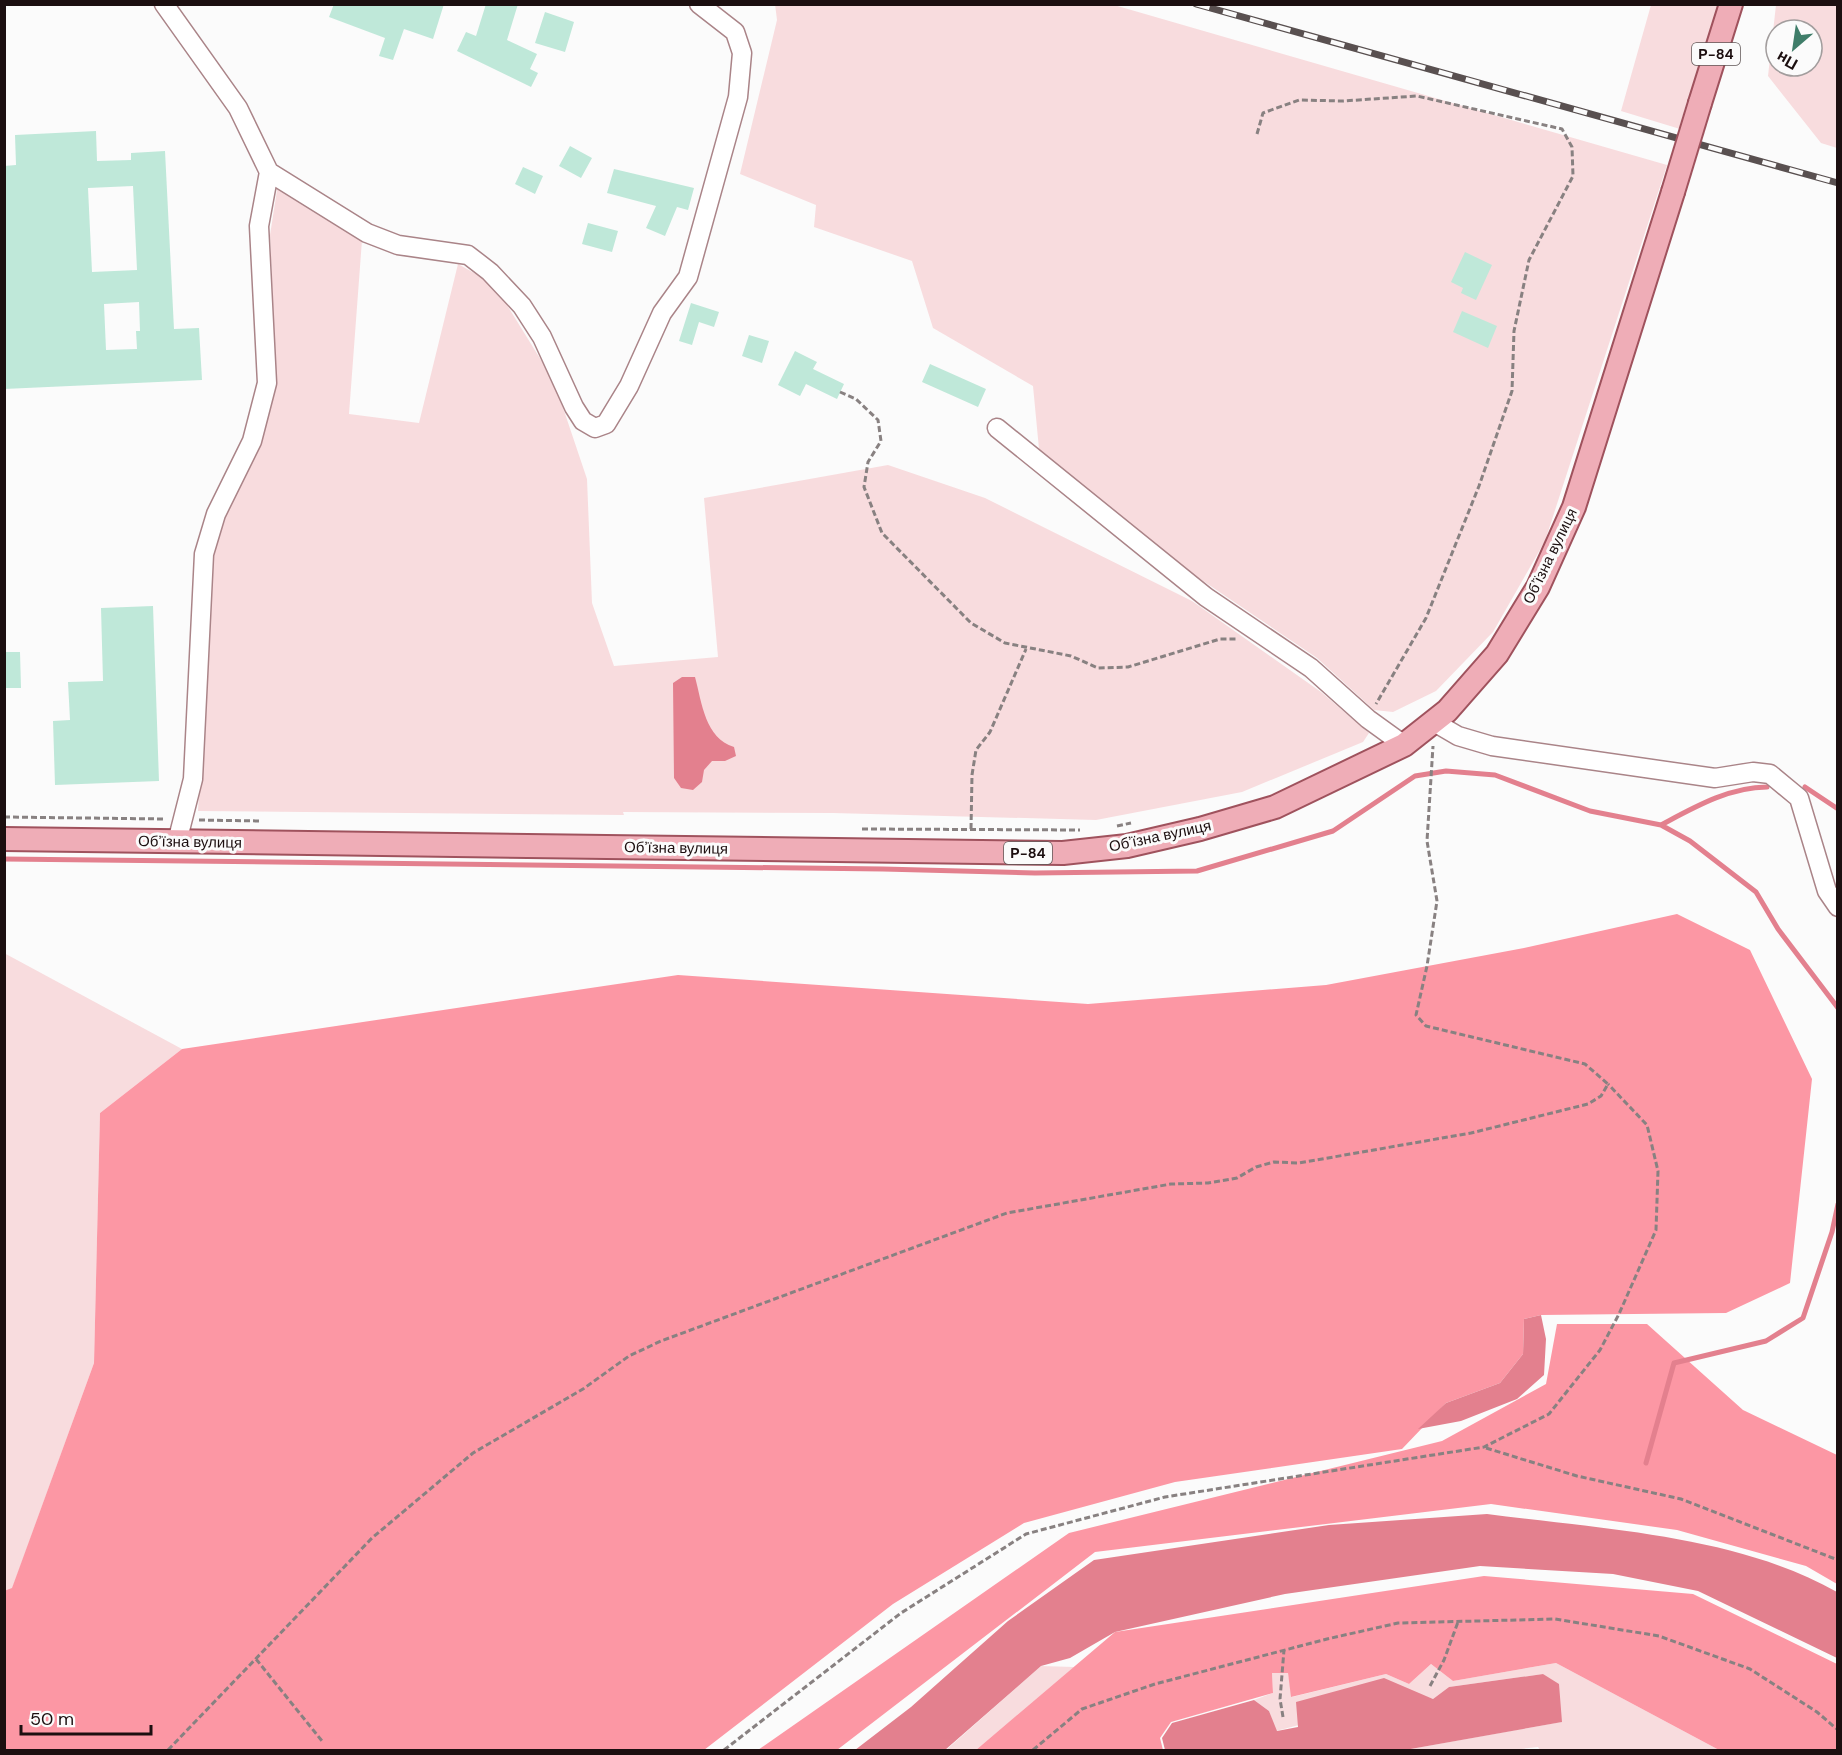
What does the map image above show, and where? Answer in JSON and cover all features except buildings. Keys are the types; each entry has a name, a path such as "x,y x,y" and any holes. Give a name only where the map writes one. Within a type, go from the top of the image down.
{"main road":[{"name":"Обʼїзна вулиця","path":"4,840 1063,853 1127,846 1275,807 1404,746 1434,722 1497,654 1538,587 1570,517 1731,4"}],"street":[{"path":"164,4 238,108 269,172 367,233 398,245 468,255 490,272 522,306 542,337 583,421 596,428 606,424 629,386 662,313 688,277 738,96 742,53 735,32 699,4"},
{"path":"177,842 193,779 204,554 216,514 252,441 267,383 260,226 269,172"},
{"path":"997,429 1206,597 1311,668 1368,719 1404,746"},
{"path":"1434,722 1458,736 1492,746 1715,778 1753,772 1770,774 1799,798 1827,891 1838,907"}],"path":[{"path":"1257,134 1263,113 1299,100 1342,101 1417,96 1562,129 1572,147 1573,176 1528,260 1514,331 1512,391 1479,486 1426,618 1368,719"},
{"path":"840,392 856,399 878,420 880,441 868,462 864,488 882,533 971,623 1005,643 1026,649 1071,656 1098,668 1128,667 1220,639 1265,637"},
{"path":"970,829 972,775 976,750 990,732 1026,649"},
{"path":"724,1750 901,1613 1026,1534 1166,1497 1484,1447 1550,1414 1600,1350 1619,1314 1656,1230 1658,1171 1647,1125 1608,1084 1585,1064 1426,1026 1416,1015 1427,966 1437,901 1427,841 1432,766"},
{"path":"4,816 267,821"},
{"path":"1116,826 1139,822"},
{"path":"851,829 1083,830"},
{"path":"168,1750 372,1538 473,1453 583,1389 629,1356 661,1341 1007,1213 1171,1184 1208,1184 1237,1178 1256,1167 1274,1162 1299,1163 1471,1133 1588,1104 1601,1096 1608,1084"},
{"path":"1484,1447 1577,1476 1682,1499 1838,1560"},
{"path":"1033,1750 1082,1709 1155,1684 1284,1650 1398,1623 1555,1619 1659,1636 1750,1669 1838,1730"},
{"path":"1430,1686 1444,1660 1458,1622"},
{"path":"1283,1717 1280,1699 1284,1650"},
{"path":"256,1659 322,1741"}],"shaded area":[{"path":"775,4 1114,5 1667,165 1545,541 1493,632 1436,691 1393,712 1374,710 1317,658 1181,566 1039,449 1033,386 933,328 912,261 814,227 816,205 740,174 777,20"},
{"path":"1651,5 1720,5 1680,129 1621,111"},
{"path":"1776,5 1837,5 1837,148 1821,143 1770,78 1824,78 1824,18 1775,18"},
{"path":"278,184 362,240 349,414 419,423 458,264 494,284 554,381 587,479 592,603 614,666 718,657 704,498 888,465 985,498 1192,601 1321,692 1369,733 1363,742 1242,792 1096,820 833,813 623,812 624,815 198,811 211,556 276,380 270,235"},
{"path":"682,677 695,677 711,728 724,742 734,747 736,756 725,761 712,761 704,770 702,782 693,790 681,788 674,778 673,683"},
{"path":"1677,914 1750,950 1812,1079 1790,1283 1726,1313 1541,1315 1524,1319 1523,1354 1500,1383 1446,1403 1402,1449 1175,1482 1024,1523 893,1604 704,1750 5,1750 4,1591 12,1588 94,1363 100,1113 182,1049 678,975 1088,1004 1326,985 1524,948"},
{"path":"4,953 182,1049 100,1113 94,1363 12,1589 5,1591"},
{"path":"1541,1315 1546,1339 1544,1375 1517,1399 1461,1421 1418,1429 1446,1403 1500,1383 1523,1354 1524,1319"},
{"path":"1557,1324 1647,1324 1743,1410 1837,1455 1837,1584 1806,1566 1677,1530 1491,1504 1095,1552 837,1750 758,1750 1069,1533 1442,1441 1546,1384"},
{"path":"1487,1514 1667,1537 1756,1558 1798,1573 1837,1592 1837,1658 1698,1591 1613,1574 1480,1566 1285,1594 1115,1632 1070,1658 1041,1666 945,1750 855,1750 911,1707 1008,1621 1094,1560 1329,1525"},
{"path":"1484,1576 1693,1594 1837,1664 1837,1750 1719,1750 1556,1663 1453,1681 1431,1664 1409,1684 1386,1674 1291,1697 1288,1673 1272,1673 1273,1693 1171,1722 1160,1738 1163,1750 976,1750 1115,1632"},
{"path":"1556,1663 1719,1750 1540,1750 1538,1747 1512,1750 1405,1750 1561,1722 1543,1674 1449,1687 1433,1699 1418,1694 1276,1731 1269,1711 1254,1700 1273,1693 1272,1673 1288,1673 1292,1697 1386,1674 1409,1684 1431,1664 1453,1681"},
{"path":"1041,1666 1074,1667 976,1750 946,1750"},
{"path":"1543,1674 1559,1684 1562,1722 1405,1750 1165,1750 1162,1738 1172,1723 1254,1700 1269,1711 1277,1731 1298,1727 1296,1702 1384,1678 1433,1699 1449,1687"}],"waterway":[{"path":"4,859 883,869 1035,873 1197,871 1333,831 1415,776 1446,771 1495,775 1590,811 1661,825"},
{"path":"1767,787 1725,795 1661,825 1690,841 1756,892 1778,929 1838,1008"},
{"path":"1805,787 1838,809"},
{"path":"1646,1463 1674,1363 1766,1341 1803,1318 1832,1232 1838,1204"}],"railway":[{"path":"1196,4 1838,183"}]}
